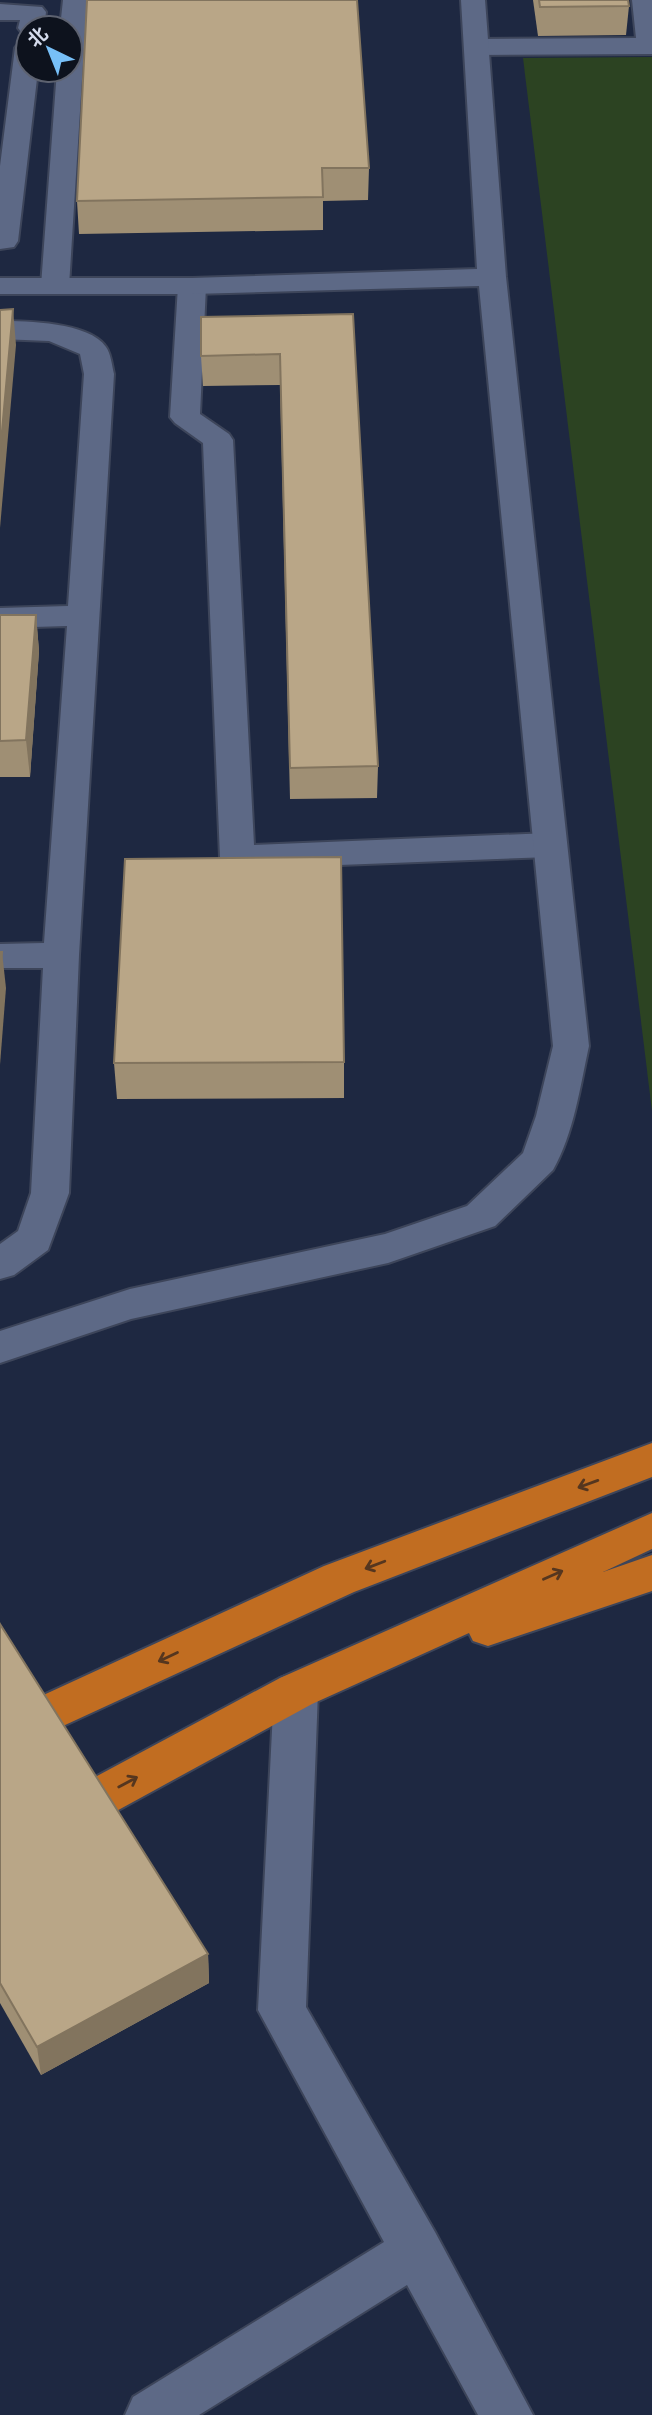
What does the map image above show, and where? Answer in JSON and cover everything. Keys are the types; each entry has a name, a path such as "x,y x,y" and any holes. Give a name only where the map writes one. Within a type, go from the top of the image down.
{"highway":[{"path":"0,1736 339,1579 652,1460"},
{"path":"0,1851 296,1691 652,1530"},
{"path":"296,1691 652,1573"}],"street":[{"path":"55,286 75,0"},
{"path":"0,1347 130,1304 388,1248 481,1216 540,1160 555,1116 571,1046 492,276 473,0"},
{"path":"477,47 651,46 644,0"},
{"path":"0,12 33,14"},
{"path":"0,241 4,241 24,84"},
{"path":"0,286 192,286 492,276"},
{"path":"192,286 185,417 218,440 237,857 550,845"},
{"path":"0,330 38,330 73,336 94,350 99,374 61,955 50,1193 34,1240 0,1264"},
{"path":"0,618 85,616"},
{"path":"0,956 61,955"},
{"path":"296,1691 282,2010 507,2415"},
{"path":"151,2415 417,2250"}],"green space":[{"path":"652,57 652,1111 523,58"}],"building":[{"path":"87,0 357,0 369,168 322,168 323,197 77,201"},
{"path":"539,0 628,0 629,6 540,7"},
{"path":"13,309 0,453 0,310"},
{"path":"353,314 378,766 290,768 280,354 201,356 201,317"},
{"path":"0,615 36,615 26,740 0,741"},
{"path":"341,857 344,1062 114,1063 125,859"},
{"path":"0,1624 208,1954 37,2047 0,1983"}]}
